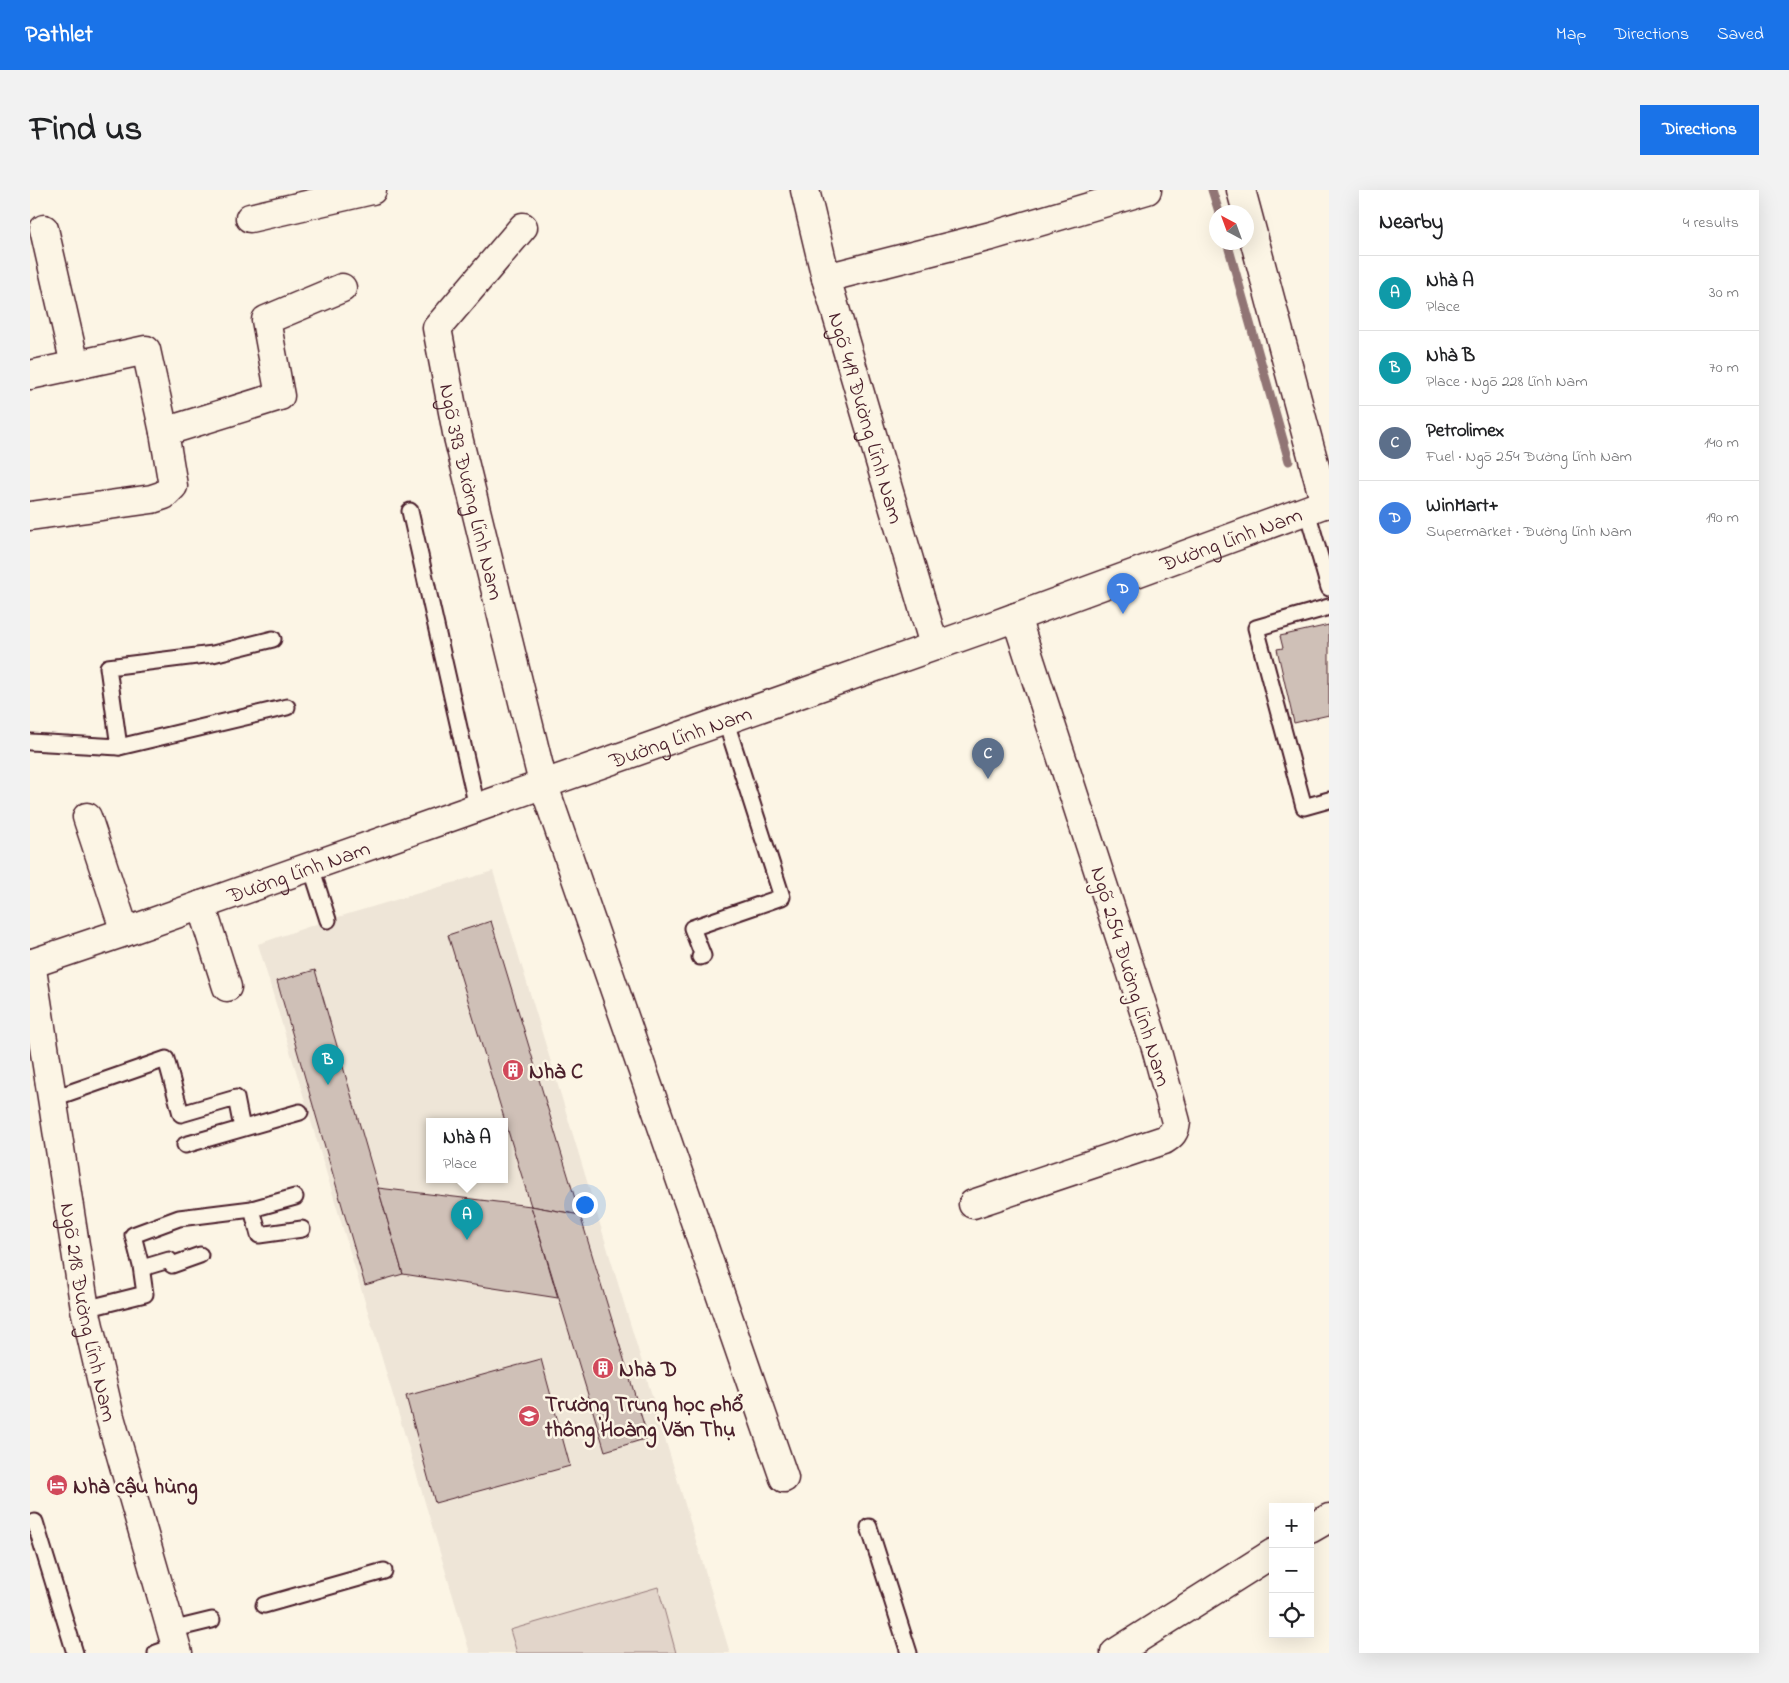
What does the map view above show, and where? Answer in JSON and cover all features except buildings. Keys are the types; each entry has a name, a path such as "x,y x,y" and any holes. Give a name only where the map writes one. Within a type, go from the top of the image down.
{"street":[{"path":"250,218 372,190"},
{"name":"Ngõ 419 Đường Lĩnh Nam","path":"805,190 826,278 934,645"},
{"path":"826,278 991,236 1148,190"},
{"path":"1241,190 1320,506"},
{"name":"Ngõ 393 Đường Lĩnh Nam","path":"523,227 437,328 457,433 543,783"},
{"path":"44,229 75,365"},
{"path":"164,432 280,396 266,320 342,288"},
{"path":"30,375 146,350 164,432 173,486 164,495 152,499 30,516"},
{"name":"Đường Lĩnh Nam","path":"30,963 311,867 543,783 1016,617 1320,506"},
{"name":"Ngõ 254 Đường Lĩnh Nam","path":"973,1204 1164,1140 1171,1136 1175,1130 1176,1122 1153,1039 1016,617"},
{"path":"543,783 784,1478"},
{"path":"87,818 125,932"},
{"path":"201,905 227,987"},
{"name":"Ngõ 218 Đường Lĩnh Nam","path":"30,963 85,1309 110,1417 170,1646"},
{"path":"1314,1527 1329,1518"},
{"path":"1115,1653 1269,1556"}],"lane":[{"path":"1320,506 1329,588"},
{"path":"410,511 477,807"},
{"path":"1329,606 1256,628 1304,807 1329,800"},
{"path":"119,747 108,667 213,654 273,639"},
{"path":"30,742 119,747 287,707"},
{"path":"700,957 703,956 692,928 782,897 725,719"},
{"path":"311,867 328,920"},
{"path":"51,1099 166,1060 181,1114 236,1098 242,1128"},
{"path":"185,1145 300,1112"},
{"path":"85,1309 145,1294 142,1268 133,1235 180,1218 252,1209 295,1197"},
{"path":"252,1209 259,1235 302,1229"},
{"path":"142,1268 169,1260 172,1265 200,1255"},
{"path":"35,1522 75,1653"},
{"path":"869,1527 909,1653"},
{"path":"264,1605 384,1571"},
{"path":"170,1646 212,1620"}],"shaded area":[{"name":"Trường Trung học phổ thông Hoàng Văn Thụ","path":"493,871 730,1653 470,1653 258,944 328,920"},
{"path":"658,1587 676,1653 517,1653 510,1630"}],"waterway":[{"path":"1212,190 1217,205"},
{"path":"1229,250 1289,461"}],"place":[{"name":"WinMart+","path":"1123,614"},
{"name":"Petrolimex","path":"988,779"},
{"name":"Nhà C","path":"513,1070"},
{"name":"Nhà B","path":"328,1085"},
{"name":"Nhà A","path":"467,1240"},
{"name":"Nhà D","path":"603,1368"},
{"name":"Trường Trung học phổ thông Hoàng Văn Thụ","path":"529,1416"},
{"name":"Nhà cậu hùng","path":"57,1485"}]}
